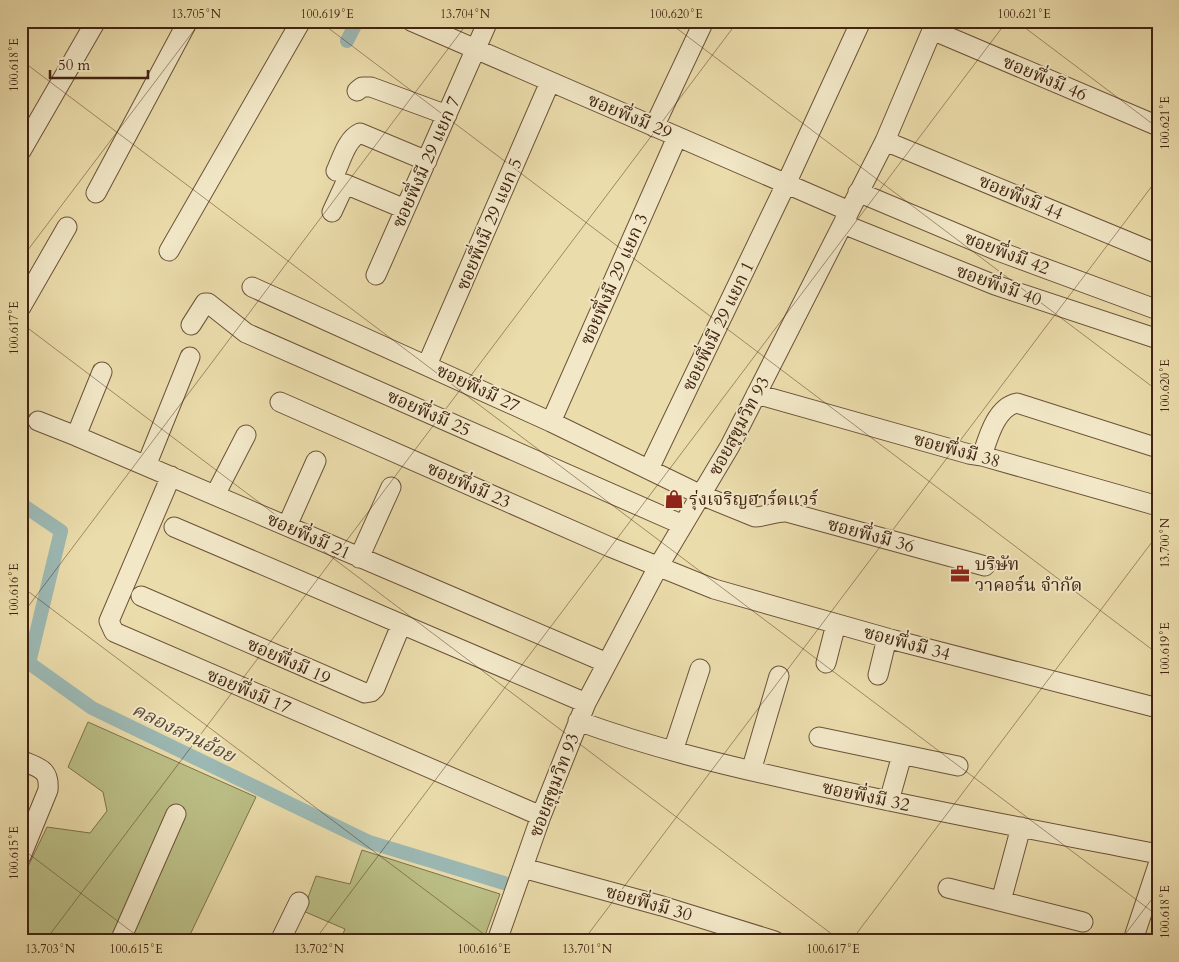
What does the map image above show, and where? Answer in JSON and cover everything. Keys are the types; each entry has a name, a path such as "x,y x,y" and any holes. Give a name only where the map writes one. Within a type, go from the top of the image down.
{"street":[{"path":"21,151 96,21"},
{"path":"96,193 188,21"},
{"path":"169,252 301,21"},
{"name":"ซอยพึ่งมี 29","path":"411,21 786,184 846,218"},
{"name":"ซอยพึ่งมี 29 แยก 7","path":"376,275 488,21"},
{"path":"654,127 704,21"},
{"name":"ซอยพึ่งมี 29 แยก 1","path":"649,469 786,184 861,21"},
{"name":"ซอยพึ่งมี 46","path":"934,26 1158,126"},
{"name":"ซอยสุขุมวิท 93","path":"497,941 541,816 586,703 658,567 730,446 885,141 934,26"},
{"name":"ซอยพึ่งมี 29 แยก 5","path":"427,365 550,82"},
{"path":"357,91 362,87 371,87 447,115"},
{"path":"336,171 348,144 360,133 426,161"},
{"name":"ซอยพึ่งมี 29 แยก 3","path":"551,422 677,137"},
{"name":"ซอยพึ่งมี 44","path":"885,141 1158,254"},
{"path":"332,212 345,184 405,208"},
{"name":"ซอยพึ่งมี 42","path":"858,192 998,251 1158,310"},
{"name":"ซอยพึ่งมี 40","path":"846,218 995,284 1158,339"},
{"path":"24,295 67,227"},
{"name":"ซอยพึ่งมี 27","path":"252,287 551,422 701,495"},
{"name":"ซอยพึ่งมี 25","path":"191,325 202,306 208,303 246,333 683,525"},
{"path":"146,466 190,357"},
{"path":"76,436 102,372"},
{"name":"ซอยพึ่งมี 38","path":"756,394 1158,506"},
{"name":"ซอยพึ่งมี 23","path":"280,402 658,567"},
{"path":"982,456 995,422 1009,404 1017,403 1158,448"},
{"name":"ซอยพึ่งมี 21","path":"38,421 607,663"},
{"path":"215,495 246,435"},
{"path":"288,526 316,461"},
{"name":"ซอยพึ่งมี 17","path":"171,476 109,621 114,632 541,816"},
{"path":"358,558 391,487"},
{"name":"ซอยพึ่งมี 36","path":"701,495 755,517 763,517 780,511 787,512 986,566"},
{"path":"174,527 586,703"},
{"name":"ซอยพึ่งมี 34","path":"658,567 732,595 887,638 1158,708"},
{"name":"ซอยพึ่งมี 19","path":"141,596 365,694 375,688 401,625"},
{"path":"826,663 836,624"},
{"path":"878,675 887,638"},
{"path":"673,751 700,669"},
{"path":"751,771 779,676"},
{"name":"ซอยพึ่งมี 32","path":"578,721 624,738 751,771 889,801 1158,854"},
{"path":"819,737 958,766"},
{"path":"889,801 902,755"},
{"path":"21,760 42,770 48,777 49,783 48,790 21,856"},
{"path":"120,941 176,814"},
{"path":"1001,901 1021,827"},
{"path":"1133,940 1158,865"},
{"name":"ซอยพึ่งมี 30","path":"523,868 662,906 775,941"},
{"path":"948,888 1084,922"},
{"path":"280,941 299,902"}],"green space":[{"path":"88,722 256,797 187,941 28,941 21,938 21,881 47,827 90,833 107,811 103,792 68,767"},
{"path":"362,850 500,894 483,941 340,941 345,929 303,911 316,876 350,884"}],"waterway":[{"path":"347,41 357,21"},
{"name":"คลองสวนอ้อย","path":"21,504 61,531 29,663 92,708 369,842 504,883"}],"place":[{"name":"รุ่งเจริญฮาร์ดแวร์","path":"674,499"},
{"name":"บริษัท วาคอร์น จำกัด","path":"960,574"}]}
